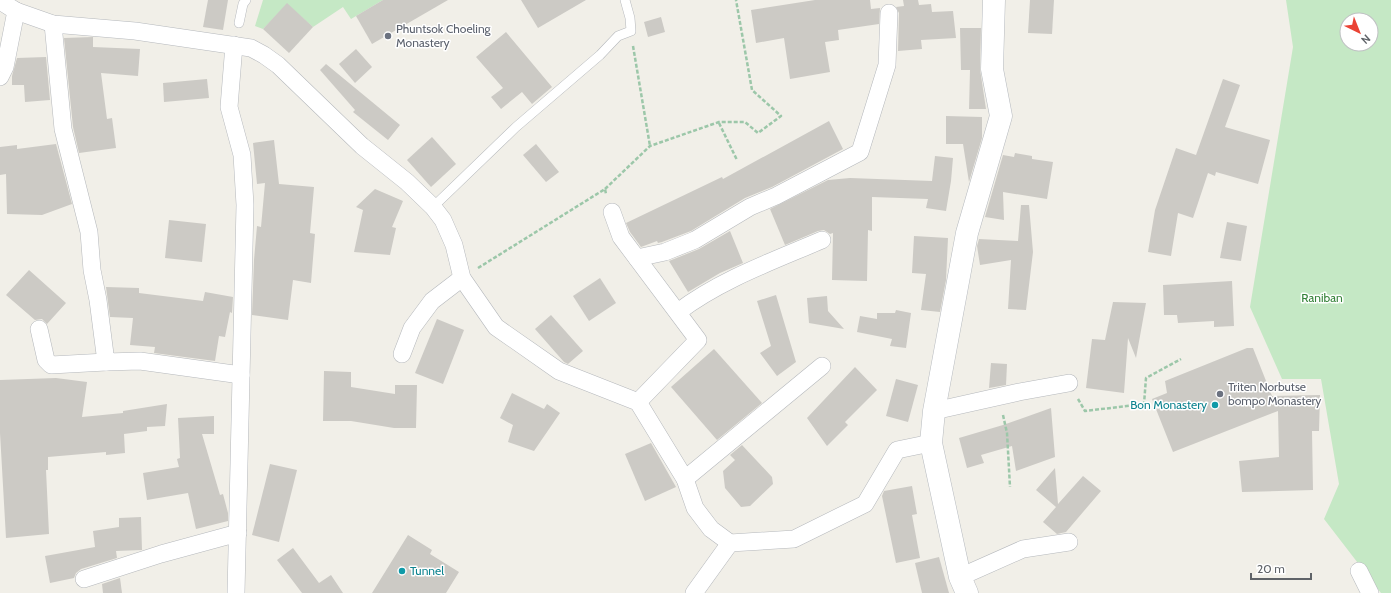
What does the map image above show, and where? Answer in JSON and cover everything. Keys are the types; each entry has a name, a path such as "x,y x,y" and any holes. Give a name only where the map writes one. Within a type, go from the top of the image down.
{"street":[{"path":"994,0 992,69 1001,116 967,233 934,411 931,443 963,585 1023,549 1069,542"},
{"path":"0,1 16,11 53,24 235,41 264,55 278,65 362,146 407,182 444,220 454,245 462,278 496,328 559,371 638,402 685,479 695,508 711,529 730,543 794,539 865,504 897,450 931,443"},
{"path":"0,77 5,67 16,11"},
{"path":"637,258 665,252 694,240 750,206 776,196 860,152 887,65 889,13"},
{"path":"53,24 63,129 89,232 92,270 98,300 106,362"},
{"path":"235,41 229,107 242,155 245,205 236,593"},
{"path":"612,212 621,237 698,340 638,402"},
{"path":"678,312 690,303 759,267 822,240"},
{"path":"402,354 412,328 432,301 462,278"},
{"path":"39,329 46,360 51,365 140,361 241,375"},
{"path":"685,479 822,366"},
{"path":"934,411 1019,392 1069,383"},
{"path":"84,579 161,554 238,533"},
{"path":"694,593 730,543"},
{"path":"1359,571 1370,593"}],"lane":[{"path":"240,23 243,4 246,0"},
{"path":"433,207 516,127 600,55 618,36 631,31 630,18 625,0"}],"path":[{"path":"462,278 605,189 650,146 719,122 745,122 758,133 781,116 752,90 736,0"},
{"path":"631,31 650,146"},
{"path":"719,122 737,160"},
{"path":"605,189 612,212"},
{"path":"1069,383 1085,410 1144,404 1146,378 1181,359"},
{"path":"1010,487 1007,433 1001,405 1019,392"}],"green space":[{"path":"263,0 383,0 351,19 343,7 313,27 287,4 263,29 255,26"},
{"name":"Raniban","path":"1286,0 1391,0 1391,593 1381,593 1324,519 1339,484 1321,379 1282,379 1250,307 1293,47"}],"building":[{"path":"208,0 228,0 223,30 203,27"},
{"path":"383,0 448,0 372,44 356,16"},
{"path":"521,0 586,0 538,28"},
{"path":"815,0 870,0 871,9 880,8 879,24 838,30 839,40 825,42 830,72 790,79 784,38 756,43 751,10"},
{"path":"903,0 918,0 919,5 931,4 932,12 953,11 956,38 921,40 922,49 898,51 899,13 896,7 904,6"},
{"path":"1030,0 1054,0 1052,34 1028,33"},
{"path":"287,3 313,27 289,53 263,29"},
{"path":"661,17 665,32 648,37 644,22"},
{"path":"960,28 981,28 980,69 986,109 969,109 970,70 961,70"},
{"path":"506,32 552,87 532,104 522,92 501,109 491,97 503,88 476,57"},
{"path":"93,37 93,47 140,49 138,76 101,73 107,119 112,118 116,148 79,153 73,127 64,38"},
{"path":"356,49 372,67 355,83 339,64"},
{"path":"46,57 50,100 25,102 24,85 12,85 12,76 17,58"},
{"path":"326,64 400,125 388,140 353,112 355,110 320,70"},
{"path":"207,79 209,98 164,102 163,83"},
{"path":"1223,79 1240,85 1225,127 1270,140 1258,184 1216,172 1215,176 1208,173 1193,218 1178,213 1171,256 1148,252 1155,210 1176,148 1196,155"},
{"path":"946,116 982,117 982,138 969,182 963,144 946,144"},
{"path":"829,121 843,149 772,187 745,198 691,231 662,242 658,243 657,241 641,247 630,232 626,223 722,177 723,179"},
{"path":"432,137 456,164 431,187 407,160"},
{"path":"274,140 279,184 314,187 310,233 315,234 311,283 293,280 288,320 252,315 257,226 261,227 265,183 257,184 253,143"},
{"path":"56,144 72,204 42,215 7,214 6,174 0,175 0,147 17,145 17,149"},
{"path":"536,144 559,172 546,182 523,155"},
{"path":"1015,153 1032,156 1032,159 1053,162 1047,199 1003,192 1004,220 985,217 1003,155 1014,157"},
{"path":"935,156 953,158 946,211 926,208 928,199 872,197 872,231 868,230 867,281 832,280 833,233 830,234 824,230 818,231 785,245 770,209 828,180 850,178 932,181"},
{"path":"375,189 403,201 392,227 396,228 390,255 354,252 363,210 356,207"},
{"path":"1021,205 1029,205 1033,252 1026,310 1008,309 1011,260 980,265 977,246 979,239 1018,241"},
{"path":"169,220 206,224 202,262 165,258"},
{"path":"1227,222 1247,226 1241,261 1220,258"},
{"path":"730,231 743,263 720,273 688,292 669,261 699,249"},
{"path":"914,236 948,238 946,280 940,312 921,310 926,274 912,273"},
{"path":"29,270 66,303 47,324 42,319 35,320 6,295"},
{"path":"600,278 616,303 589,321 573,296"},
{"path":"1232,281 1234,326 1214,327 1214,321 1178,323 1177,315 1164,315 1163,285"},
{"path":"106,287 139,288 139,293 203,301 205,292 233,297 232,313 230,312 225,337 219,336 215,361 154,353 155,347 130,345 133,318 110,317"},
{"path":"776,295 796,362 777,376 760,353 771,346 757,301"},
{"path":"827,296 828,311 844,329 809,323 807,298"},
{"path":"1113,302 1146,303 1136,358 1128,338 1124,393 1086,388 1092,339 1105,340"},
{"path":"896,310 911,313 906,348 890,346 892,339 857,332 860,316 877,319 877,313 895,313"},
{"path":"551,315 583,351 568,364 564,362 535,329"},
{"path":"437,319 464,330 443,384 415,373"},
{"name":"Bon Monastery","path":"1247,348 1253,348 1272,396 1320,395 1319,431 1312,431 1313,490 1242,492 1239,461 1279,457 1278,411 1173,452 1152,399 1167,393 1165,381"},
{"path":"714,349 762,403 717,440 671,387"},
{"path":"991,363 1007,364 1006,385 989,388"},
{"path":"855,367 877,390 845,422 848,425 827,446 807,418"},
{"path":"324,371 351,372 351,387 395,394 395,385 417,385 416,428 394,428 351,421 323,421"},
{"path":"56,378 87,382 82,417 123,413 123,411 167,404 165,426 147,427 147,431 124,434 125,453 106,455 106,452 48,457 48,470 46,470 49,534 6,538 0,433 0,380"},
{"path":"896,379 918,385 908,422 886,416"},
{"path":"512,393 544,409 547,404 560,413 534,451 508,442 513,425 500,418"},
{"path":"1051,408 1055,457 1016,471 1012,446 981,455 984,463 967,468 959,438 1003,425"},
{"path":"214,416 214,434 202,434 220,495 223,494 228,513 228,521 196,529 188,493 147,500 143,473 179,467 177,459 180,458 178,418"},
{"path":"651,443 676,487 645,501 625,454"},
{"path":"742,445 772,477 773,484 750,506 741,507 725,488 723,471 735,460 730,455"},
{"path":"270,464 297,470 279,542 252,535"},
{"path":"1055,468 1058,504 1083,476 1101,491 1066,532 1057,534 1043,522 1056,507 1036,490"},
{"path":"912,486 917,514 912,515 920,558 896,563 882,496 884,491"},
{"path":"141,517 142,550 116,551 117,558 81,569 76,573 74,578 50,583 45,556 95,547 93,531 119,527 119,518"},
{"path":"408,535 432,550 430,554 459,572 446,593 372,593"},
{"path":"293,548 319,583 331,575 343,593 302,593 277,560"},
{"path":"939,557 949,593 922,593 915,563"},
{"path":"120,578 122,593 103,593 102,584"}],"place":[{"name":"Phuntsok Choeling Monastery","path":"388,36"},
{"name":"Triten Norbutse bompo Monastery","path":"1220,394"},
{"name":"Bon Monastery","path":"1215,405"},
{"name":"Tunnel","path":"402,571"}]}
